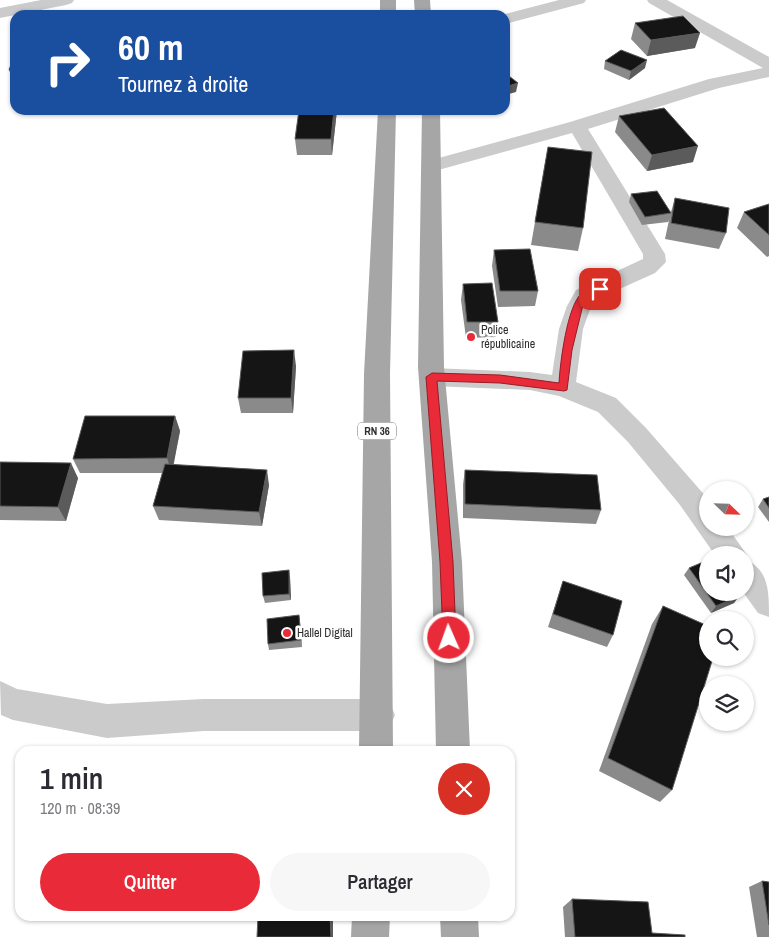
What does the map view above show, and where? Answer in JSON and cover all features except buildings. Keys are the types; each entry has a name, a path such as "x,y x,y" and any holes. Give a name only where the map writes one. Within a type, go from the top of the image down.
{"main road":[{"name":"RN 36","path":"376,746 378,715 377,374 387,115"},
{"path":"431,115 432,377 447,562 453,746"},
{"path":"370,937 371,921"},
{"path":"459,921 460,937"}],"street":[{"path":"15,10 66,0"},
{"path":"510,18 578,0"},
{"path":"655,0 684,14 749,55 769,64"},
{"path":"430,166 577,126 715,83 769,72"},
{"path":"564,388 567,350 578,305 584,296 647,268 655,262 654,254 577,126"},
{"path":"432,377 500,379 564,388 607,405 637,435 699,509"},
{"path":"754,584 769,603"},
{"path":"0,697 13,704 106,721 204,715 378,715"}],"place":[{"name":"Police républicaine","path":"471,337"},
{"name":"Hallel Digital","path":"287,633"}],"route":[{"path":"449,638 447,562 432,377 500,379 564,388 567,350 578,305 584,296 600,289"}]}
